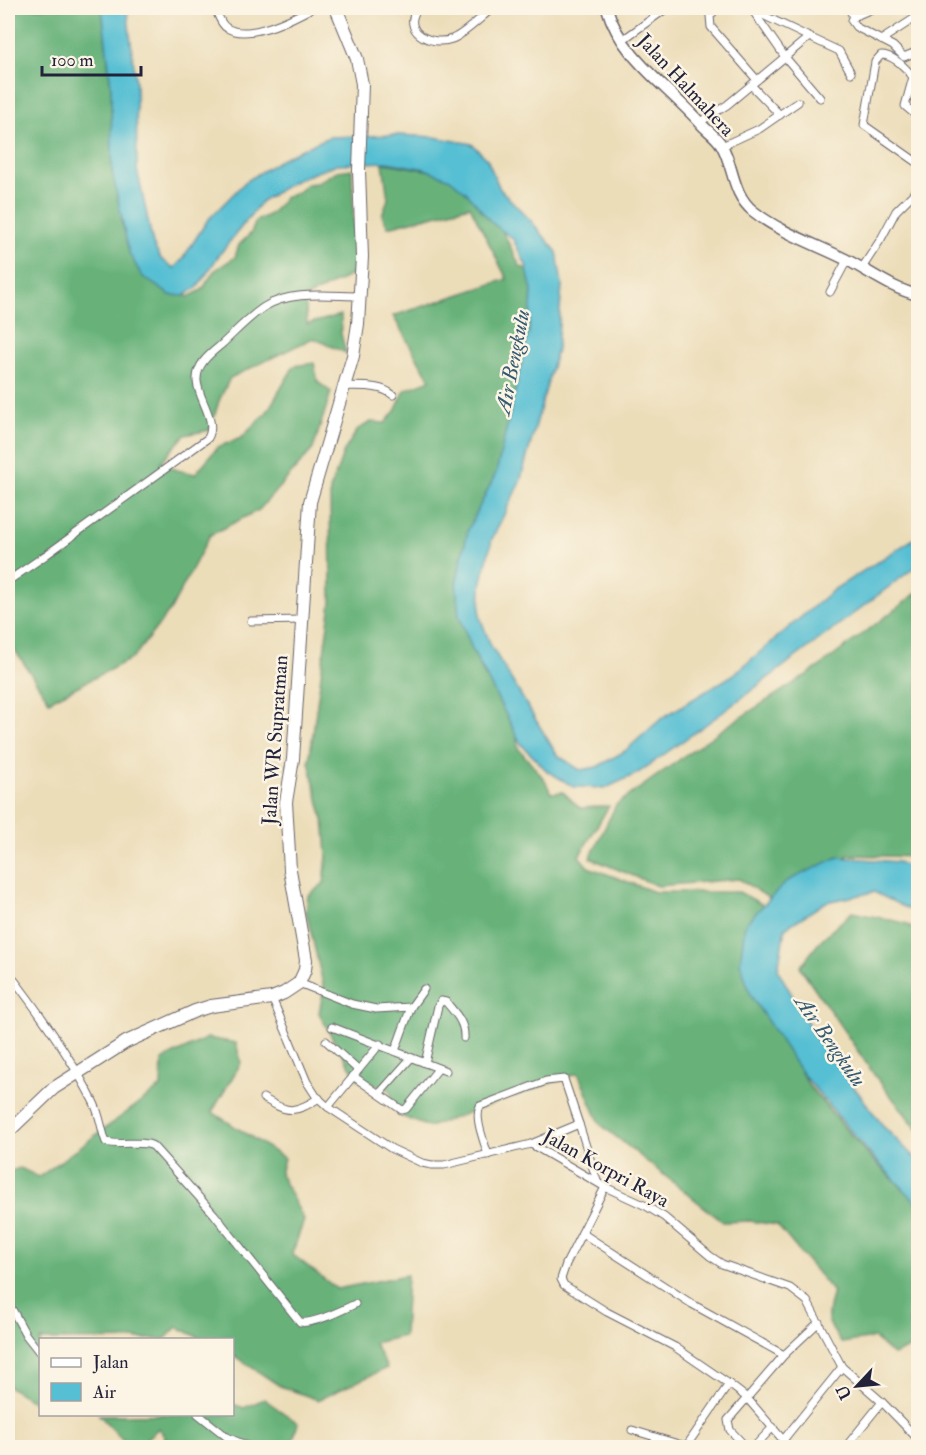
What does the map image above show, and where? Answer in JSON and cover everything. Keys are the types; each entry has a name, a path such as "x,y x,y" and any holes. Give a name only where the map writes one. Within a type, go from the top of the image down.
{"highway":[{"name":"Jalan WR Supratman","path":"299,983 305,970 306,960 290,870 286,802 293,759 310,502 356,341 362,257 359,170 362,84 359,65 336,8"},
{"path":"8,1132 42,1098 126,1042 178,1017 211,1006 272,998 299,983"}],"main road":[{"name":"Jalan Halmahera","path":"607,8 621,41 722,146 741,197 748,207 783,229 848,260 894,286 918,295"}],"street":[{"path":"215,8 222,24 238,32 256,32 312,8"},
{"path":"418,8 412,20 415,32 420,36 444,40 458,36 493,8"},
{"path":"621,41 667,8"},
{"path":"717,8 710,16 711,27 780,115"},
{"path":"849,8 853,16 852,24 893,46 904,57"},
{"path":"853,16 874,8"},
{"path":"881,40 913,20 917,13 916,8"},
{"path":"751,9 839,51 851,73"},
{"path":"751,9 785,57 820,98"},
{"path":"700,122 727,105 809,37"},
{"path":"898,62 918,51"},
{"path":"918,87 913,77 898,62 883,54 877,58 863,123 918,163"},
{"path":"913,77 905,106 918,117"},
{"path":"722,146 746,136 798,102"},
{"path":"862,268 896,211 915,192"},
{"path":"830,292 848,260"},
{"path":"8,581 208,438 212,427 197,381 200,366 208,356 265,307 282,300 307,296 360,296"},
{"path":"343,386 387,390 393,394"},
{"path":"251,621 303,620"},
{"path":"8,972 31,1002 78,1074 94,1104 106,1142 153,1146 214,1214 300,1322 307,1323 355,1304"},
{"path":"299,983 352,1004 376,1009 411,1007"},
{"path":"395,1051 411,1007 424,989"},
{"name":"Jalan Korpri Raya","path":"272,998 307,1082 328,1107 392,1149 432,1166 457,1163 531,1144 605,1187 646,1206 664,1217 722,1264 790,1288 800,1294 807,1301 842,1367 882,1402 918,1439"},
{"path":"425,1063 441,1001 446,1002 461,1020 464,1038"},
{"path":"326,1041 355,1073 379,1094 404,1110 442,1070 332,1027"},
{"path":"328,1107 380,1044"},
{"path":"379,1094 411,1058"},
{"path":"488,1155 478,1116 480,1106 546,1081 564,1079 597,1181"},
{"path":"263,1098 278,1107 295,1110 319,1098"},
{"path":"531,1144 579,1124"},
{"path":"605,1187 562,1274 561,1282 607,1312 675,1347 729,1384 746,1397 790,1448"},
{"path":"582,1233 692,1304 784,1355"},
{"path":"8,1302 26,1335 39,1352"},
{"path":"747,1448 728,1425 728,1420 784,1355 819,1322"},
{"path":"784,1439 842,1367"},
{"path":"632,1430 685,1447 729,1384"},
{"path":"848,1446 882,1402"},
{"path":"200,1416 226,1437 252,1448"},
{"path":"753,1448 773,1427"}],"green space":[{"path":"8,8 102,8 125,208 121,221 136,260 170,289 188,297 202,290 214,271 235,257 239,245 251,233 256,221 272,213 285,197 337,171 352,169 355,273 305,298 307,324 341,315 341,334 346,353 313,338 230,378 219,401 210,430 185,435 161,462 177,470 195,474 218,447 241,438 267,412 294,366 314,363 318,382 331,392 313,449 259,510 210,535 171,609 133,658 49,701 16,652 8,635"},
{"path":"383,163 455,174 500,226 520,266 539,277 538,308 466,628 472,649 485,676 514,706 518,748 544,779 551,793 563,792 580,808 609,806 579,856 588,867 655,892 739,892 769,908 755,991 809,1086 869,1156 918,1203 918,1312 908,1317 916,1345 893,1355 874,1338 842,1343 832,1330 828,1319 833,1292 777,1225 750,1221 723,1222 600,1124 578,1073 429,1127 398,1115 389,1089 358,1079 319,1013 324,988 306,911 308,896 324,883 327,856 325,828 309,762 331,602 330,490 344,451 358,429 371,422 385,423 395,411 405,390 430,380 393,316 507,279 470,206 388,227 382,215 388,199"},
{"path":"918,592 918,857 849,855 770,899 739,879 658,886 590,858 616,805 721,730 819,667"},
{"path":"852,912 905,923 918,931 918,1130 875,1076 800,967 821,940"},
{"path":"207,1038 236,1043 241,1063 212,1112 284,1158 280,1174 304,1220 292,1254 337,1289 407,1275 404,1336 374,1343 387,1368 318,1400 280,1386 234,1356 234,1338 200,1338 177,1327 166,1338 39,1338 39,1405 8,1386 8,1172 20,1168 39,1177 161,1087 162,1060"},
{"path":"264,1399 298,1423 291,1447 171,1448 159,1428 141,1443 123,1440 100,1416 234,1416 234,1404 244,1408"}],"water":[{"path":"102,8 127,8 136,84 137,169 153,244 161,259 174,268 182,260 207,221 245,182 285,157 329,137 398,135 434,137 472,144 487,159 500,189 557,252 562,285 557,349 520,482 492,539 481,585 480,617 491,646 557,755 580,770 597,767 625,751 662,718 733,675 833,590 918,536 918,565 638,773 606,788 574,787 547,771 521,744 472,649 459,616 456,583 468,530 496,473 529,332 532,291 526,265 513,239 491,222 467,193 450,179 425,169 387,162 337,164 296,180 262,201 219,255 198,287 184,296 170,295 142,276 129,253 112,172 111,86"},
{"path":"838,857 898,862 918,871 918,914 874,892 826,902 785,928 778,970 814,1034 884,1127 918,1161 918,1204 868,1152 801,1072 751,996 740,963 745,924 787,881"}],"water label":[{"name":"Air Bengkulu","path":"513,362"},
{"name":"Air Bengkulu","path":"830,1041"}]}
